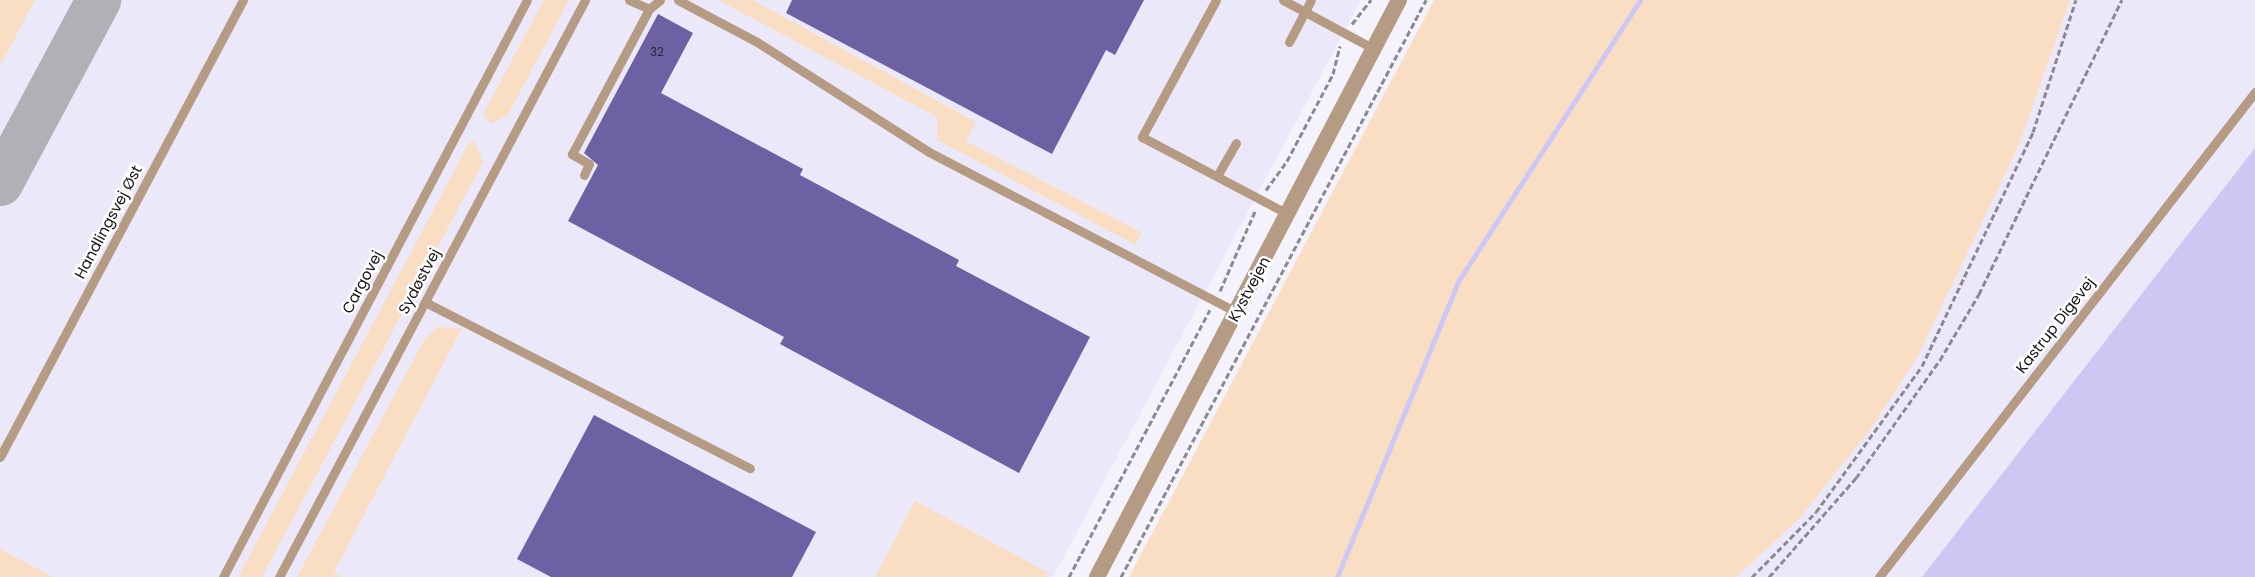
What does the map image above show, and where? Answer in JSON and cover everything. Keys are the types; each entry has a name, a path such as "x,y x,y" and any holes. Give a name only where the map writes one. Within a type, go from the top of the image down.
{"street":[{"name":"Kystvejen","path":"1097,577 1399,0"}],"lane":[{"name":"Handlingsvej Øst","path":"0,457 243,0"},
{"name":"Cargovej","path":"223,577 528,0"},
{"name":"Sydøstvej","path":"279,577 585,0"},
{"path":"629,0 649,9"},
{"path":"585,175 589,164 572,154 649,9 660,0"},
{"path":"678,0 757,42 929,153 1237,312"},
{"path":"1216,0 1142,137 1288,214"},
{"path":"1283,0 1374,49"},
{"path":"1289,42 1311,0"},
{"name":"Kastrup Digevej","path":"1879,577 2255,92"},
{"path":"1217,176 1236,143"},
{"path":"425,302 750,468"}],"path":[{"path":"1121,577 1426,0"},
{"path":"1752,577 1816,512 1922,366 2033,132 2076,0"},
{"path":"1769,577 1856,478 1940,360 1979,294 2122,0"}],"shaded area":[{"path":"0,0 1361,0 1053,577 0,577"},
{"path":"0,0 35,0 0,66"},
{"path":"544,0 569,0 508,115 491,124 483,114"},
{"path":"718,0 753,0 976,122 966,141 1141,232 1136,245 937,140 937,117"},
{"path":"1434,0 2070,0 2019,145 1918,356 1870,430 1799,519 1736,577 1129,577"},
{"path":"2043,0 2255,0 2255,153 1924,577 1719,577"},
{"path":"474,141 483,162 262,577 238,577 469,143"},
{"path":"2255,148 2255,577 1922,577"},
{"path":"438,327 462,328 334,572 342,577 297,577 424,340"},
{"path":"915,501 1049,573 1046,577 875,577"},
{"path":"0,549 53,577 0,577"}],"building":[{"path":"792,0 1144,0 1115,55 1106,50 1052,154 786,13"},
{"path":"658,14 693,33 661,93 803,169 800,175 959,260 956,266 1090,337 1019,473 780,344 784,337 568,221 598,165 584,153"},
{"path":"594,415 816,532 792,577 551,577 517,559"}],"waterway":[{"path":"1337,577 1459,280 1640,0"}],"taxiway":[{"path":"0,183 98,0"}]}
